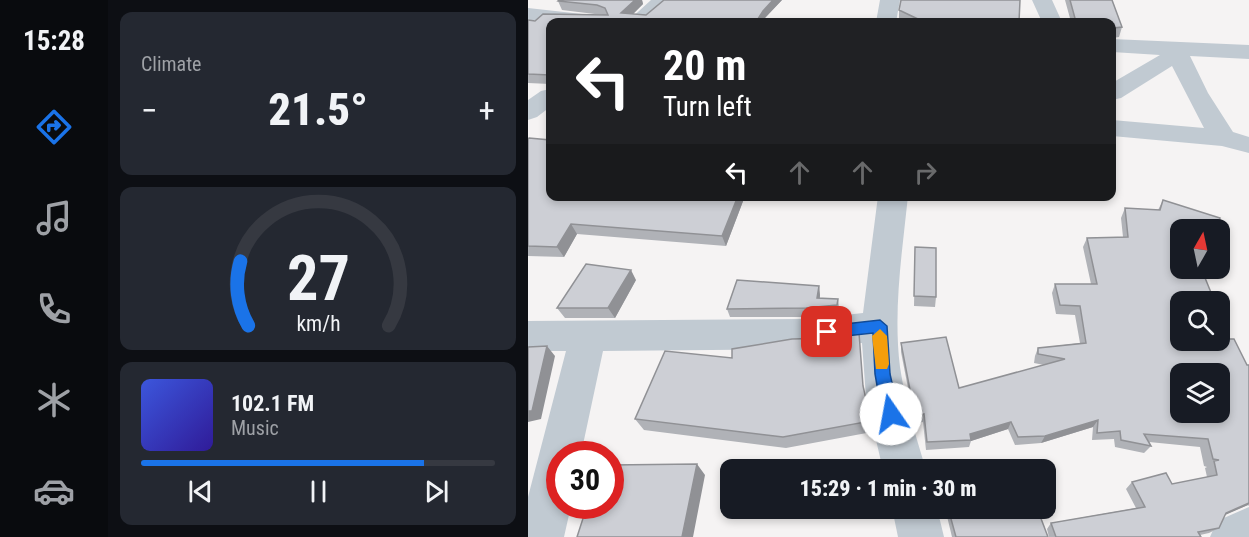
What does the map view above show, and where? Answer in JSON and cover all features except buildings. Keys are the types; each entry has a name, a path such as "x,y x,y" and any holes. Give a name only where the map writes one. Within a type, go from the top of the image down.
{"street":[{"path":"641,18 663,0"},
{"path":"887,18 890,0"},
{"path":"1042,0 1050,18"},
{"path":"528,14 564,18"},
{"path":"1116,46 1176,51 1249,52"},
{"path":"1116,90 1176,51"},
{"path":"1176,51 1196,93 1223,138"},
{"path":"528,112 546,99"},
{"path":"1116,128 1223,138 1249,145"},
{"path":"892,201 880,326 882,374 901,459"},
{"path":"528,336 808,334 880,326"},
{"path":"541,537 588,336"},
{"path":"917,519 921,537"},
{"path":"1233,537 1249,530"}],"slow traffic":[{"path":"880,336 881,364"}],"route":[{"path":"827,332 880,326 882,374 891,414"}]}
